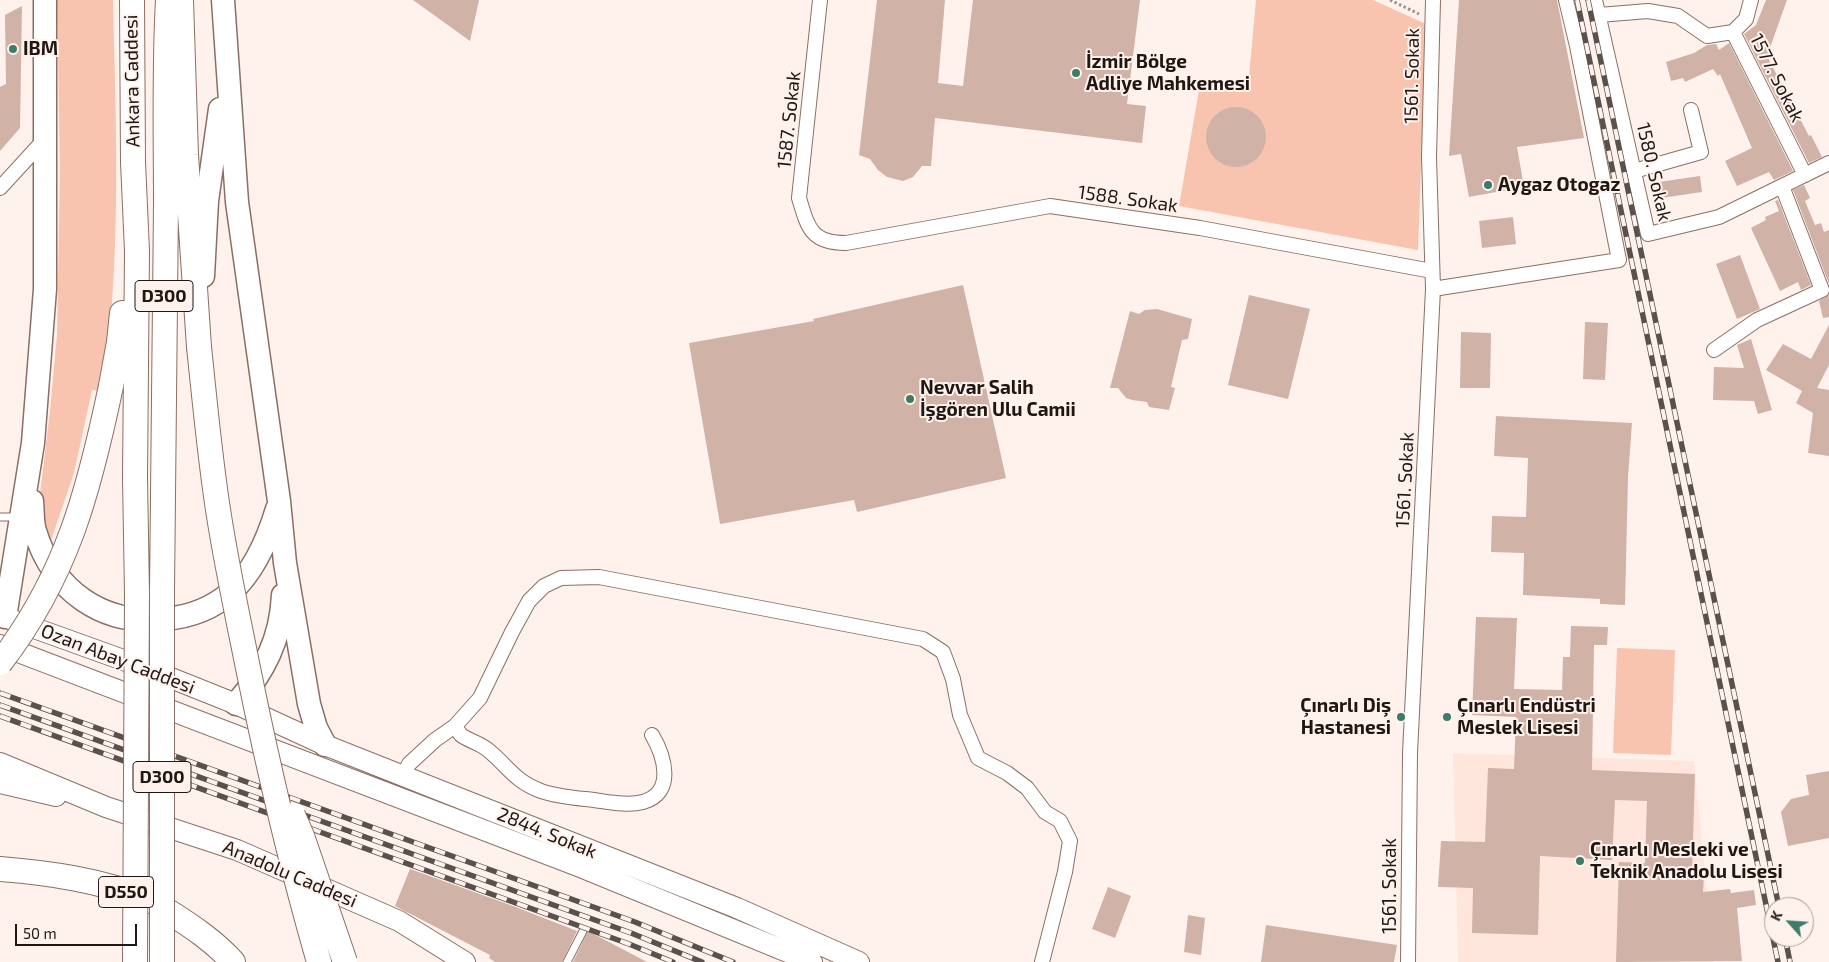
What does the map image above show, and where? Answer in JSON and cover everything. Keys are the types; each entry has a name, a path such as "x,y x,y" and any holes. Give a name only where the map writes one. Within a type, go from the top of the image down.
{"highway":[{"name":"Ankara Caddesi","path":"132,0 133,162"},
{"name":"D300","path":"162,962 162,592 166,205 165,53 168,0"},
{"path":"181,0 185,129 199,347 209,449 218,515 265,751 307,922 319,962"},
{"path":"1,651 36,611 50,586 79,517 87,489 111,386 120,333 126,253 126,205 133,162"},
{"name":"D300","path":"133,162 137,251 135,962"},
{"path":"265,751 302,836 345,962"},
{"name":"D550","path":"0,869 42,872 76,879 148,899 184,921 221,949 233,962"}],"main road":[{"path":"45,0 45,289 33,442 32,500 34,530 44,555 61,580 75,595 100,610 126,618 152,621 183,617 209,607 230,592 251,567 271,528 279,501"},
{"path":"199,347 203,304 207,201 226,64 227,45 223,0"},
{"path":"226,64 237,202 279,501 285,564 309,704 316,728 325,745"},
{"path":"1,651 11,517 33,442"},
{"path":"191,718 214,717 223,714 236,704 258,677 278,633 283,602 285,564"},
{"name":"Ozan Abay Caddesi","path":"3,617 151,670 236,704"},
{"name":"Ozan Abay Caddesi","path":"1,651 191,718"},
{"name":"2844. Sokak","path":"236,704 325,745 737,908 859,962"},
{"name":"2844. Sokak","path":"191,718 582,868 812,962"},
{"name":"Anadolu Caddesi","path":"0,763 106,807 237,850 399,921 465,962"},
{"name":"Anadolu Caddesi","path":"0,783 106,807"}],"street":[{"name":"1587. Sokak","path":"819,239 807,223 799,198 820,0"},
{"name":"1561. Sokak","path":"1408,962 1410,753 1433,288 1430,157 1433,0"},
{"path":"1433,288 1619,260 1579,55 1566,0"},
{"name":"1580. Sokak","path":"1596,0 1648,234 1719,217 1829,163"},
{"name":"1577. Sokak","path":"1751,0 1746,19 1733,32 1805,175"},
{"path":"1599,15 1648,11 1678,16 1707,36 1733,32"},
{"path":"1634,171 1701,152 1691,110"},
{"path":"0,188 45,139"},
{"path":"1714,350 1757,320 1822,290 1782,186"},
{"name":"1588. Sokak","path":"819,239 834,244 846,244 1050,206 1200,228 1432,271"},
{"path":"403,776 409,764 434,740 455,726 480,698 512,632 530,601 544,586 561,578 599,577 923,639 943,652 953,679 960,715 978,758 1007,773 1027,788 1045,812 1060,821 1070,841 1065,872 1042,962"},
{"path":"455,726 461,735 488,750 520,781 542,791 562,796 619,803 644,802 658,793 665,779 663,759 652,735"}],"lane":[{"path":"567,962 582,931"}],"path":[{"path":"1390,0 1432,20"}],"shaded area":[{"path":"57,0 113,0 116,196 113,295 102,391 92,390 74,473 49,546 39,502 57,335 60,170"},
{"path":"1256,0 1373,0 1426,24 1418,250 1179,206 1200,84 1248,87"},
{"path":"1617,648 1675,650 1671,755 1613,753"},
{"name":"Çınarlı Mesleki ve Teknik Anadolu Lisesi","path":"1453,753 1694,761 1714,962 1458,962"}],"building":[{"path":"413,0 479,0 470,41"},
{"path":"877,0 945,0 938,83 963,86 973,0 1140,0 1127,104 1146,106 1142,143 935,118 931,166 922,166 913,177 903,181 887,177 878,170 870,159 859,155"},
{"path":"1459,0 1557,0 1584,138 1517,147 1524,187 1469,197 1461,154 1449,156"},
{"path":"1766,0 1787,0 1767,56 1822,157 1809,163 1744,34 1756,25"},
{"name":"IBM","path":"22,6 20,128 0,151 0,87 6,84 5,15"},
{"path":"1729,43 1793,171 1774,180 1769,172 1737,186 1725,161 1752,148 1720,74 1718,76 1713,69 1685,82 1683,78 1671,81 1666,62 1694,53 1707,45 1716,44 1719,50"},
{"path":"1236,107 1253,112 1261,120 1266,137 1261,154 1253,162 1236,167 1219,162 1211,154 1206,137 1211,120 1219,112"},
{"path":"1700,176 1702,192 1661,198 1659,182"},
{"path":"1804,185 1810,198 1805,201 1815,225 1821,223 1824,232 1829,230 1829,284 1793,190"},
{"path":"1778,200 1811,285 1801,290 1798,282 1780,291 1751,228 1766,220 1765,217 1779,211 1775,201"},
{"path":"1513,217 1516,244 1482,248 1479,221"},
{"path":"1740,255 1760,309 1737,319 1716,264"},
{"path":"963,285 1006,478 857,512 854,500 720,524 689,343 814,321 813,319"},
{"path":"1249,295 1310,309 1288,399 1228,385"},
{"path":"1829,295 1829,317 1823,318 1819,301"},
{"path":"1157,309 1192,319 1188,339 1182,340 1171,387 1175,388 1169,410 1149,407 1147,402 1126,398 1118,388 1110,388 1130,311 1139,314 1145,310"},
{"path":"1585,322 1608,323 1605,380 1583,379"},
{"path":"1829,325 1829,365 1817,388 1829,390 1829,456 1808,453 1813,413 1796,403 1802,391 1766,370 1783,344 1811,359"},
{"path":"1461,332 1491,333 1490,388 1460,388"},
{"path":"1751,339 1772,410 1758,414 1754,401 1713,400 1714,367 1744,368 1737,345"},
{"path":"1496,416 1632,423 1628,477 1625,605 1600,604 1600,599 1523,595 1524,553 1491,552 1492,516 1526,517 1528,458 1494,456"},
{"name":"Çınarlı Mesleki ve Teknik Anadolu Lisesi","path":"1476,617 1517,618 1514,689 1562,690 1563,657 1570,657 1571,626 1608,627 1607,645 1594,645 1592,770 1695,774 1692,875 1704,875 1703,892 1730,889 1731,893 1754,890 1756,905 1737,908 1742,961 1616,962 1619,862 1645,863 1647,801 1615,800 1612,860 1540,856 1538,935 1472,933 1473,888 1438,887 1441,841 1485,842 1488,768 1514,769 1516,717 1472,715"},
{"path":"1829,771 1829,838 1788,846 1781,812 1791,799 1809,795 1806,775"},
{"path":"410,869 577,931 562,962 495,962 489,958 490,955 395,906"},
{"path":"1108,887 1131,896 1115,938 1092,929"},
{"path":"1188,915 1205,918 1201,955 1184,952"},
{"path":"1266,925 1397,945 1394,962 1261,962"},
{"path":"588,931 647,962 573,962"}],"railway":[{"path":"1577,0 1778,962"},
{"path":"1588,0 1777,897"},
{"path":"0,693 635,922 733,962"},
{"path":"0,705 631,933 702,962"},
{"path":"0,716 629,944 673,962"},
{"path":"1787,947 1790,962"}],"place":[{"name":"IBM","path":"13,49"},
{"name":"İzmir Bölge Adliye Mahkemesi","path":"1076,73"},
{"name":"Aygaz Otogaz","path":"1488,185"},
{"name":"Nevvar Salih İşgören Ulu Camii","path":"910,399"},
{"name":"Çınarlı Diş Hastanesi","path":"1401,717"},
{"name":"Çınarlı Endüstri Meslek Lisesi","path":"1447,717"},
{"name":"Çınarlı Mesleki ve Teknik Anadolu Lisesi","path":"1580,861"}]}
